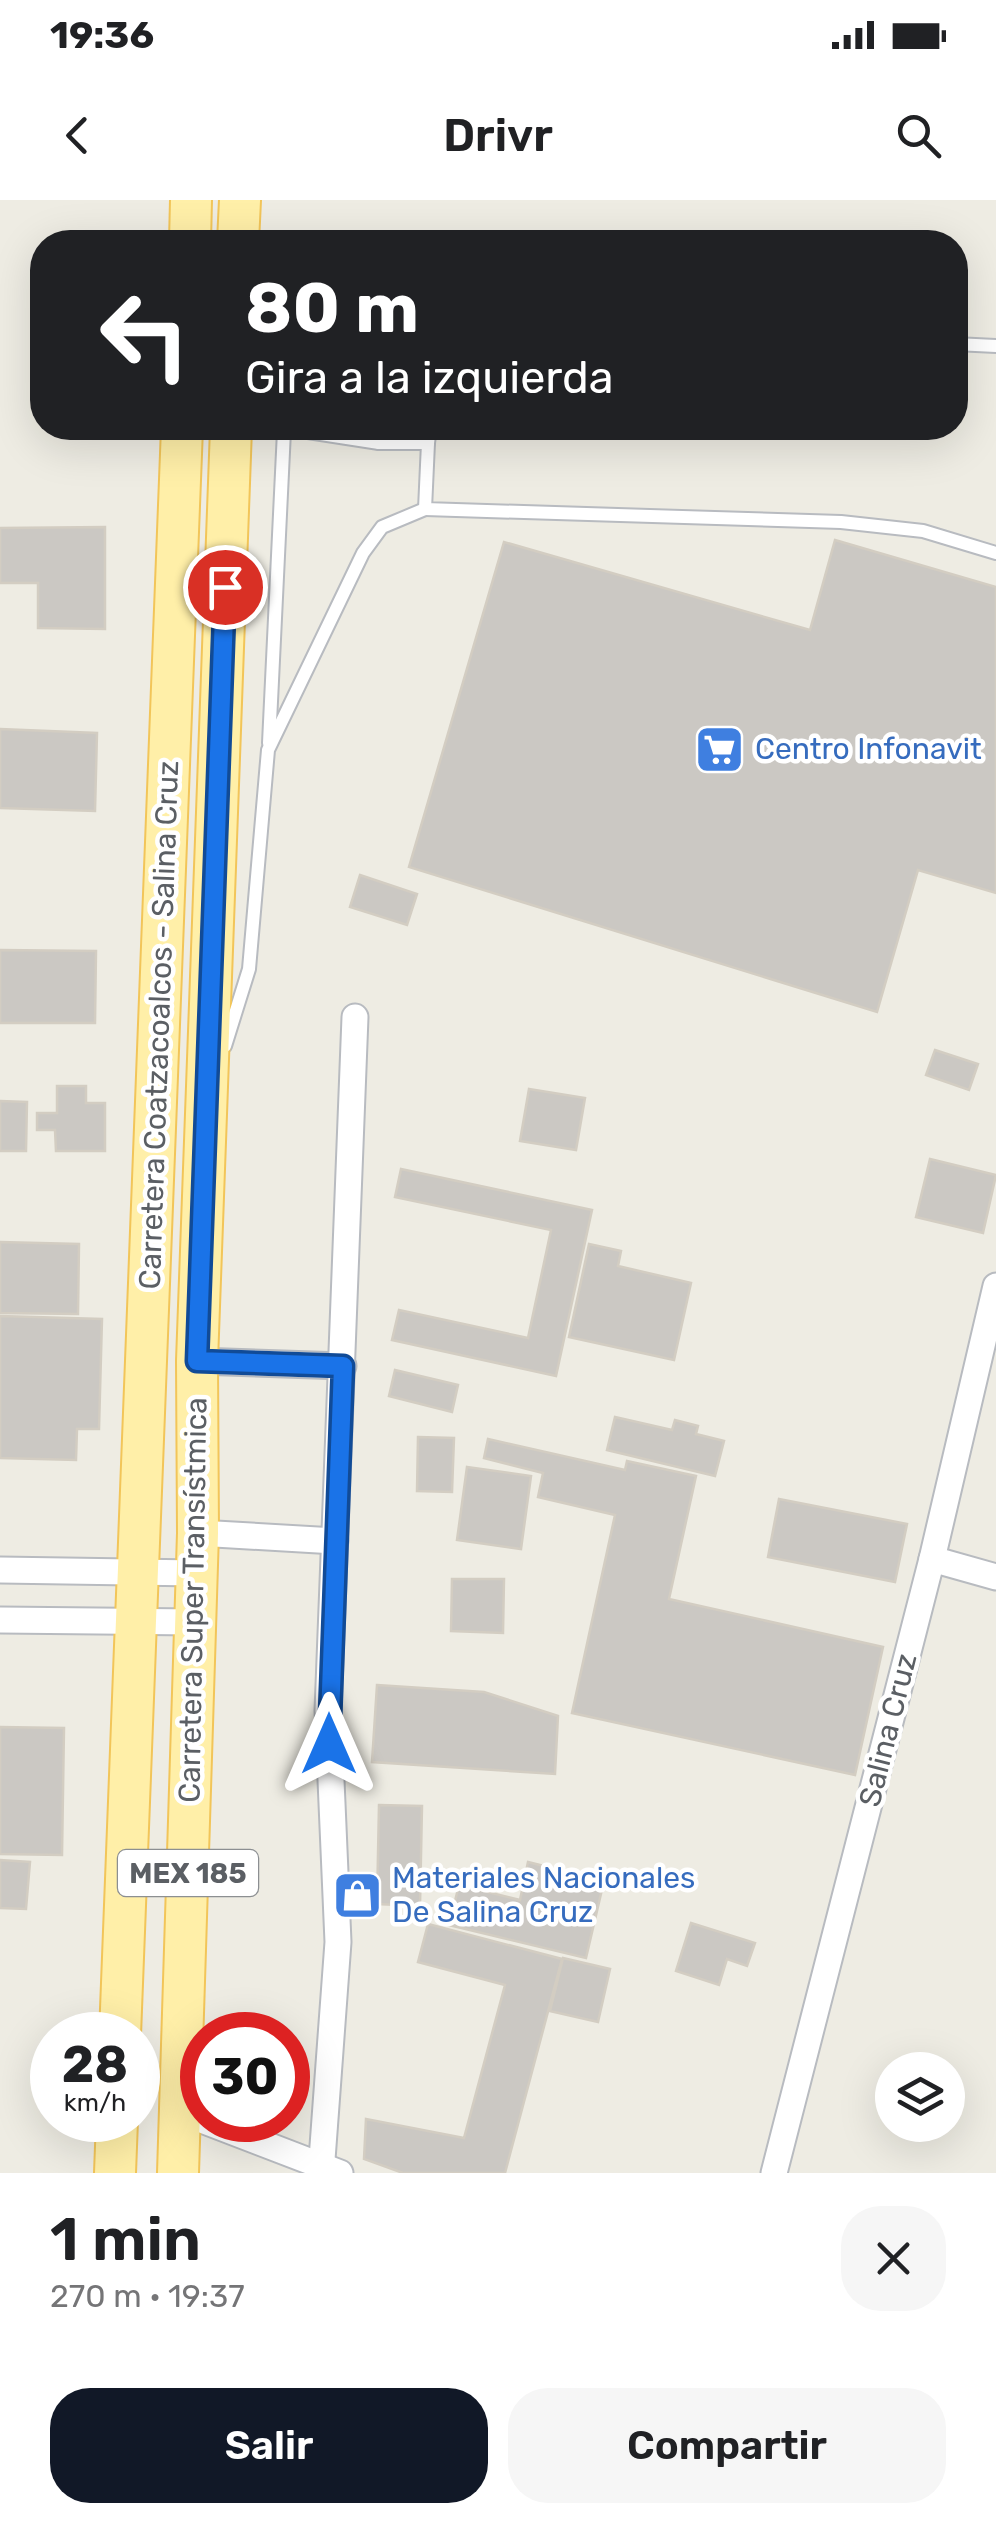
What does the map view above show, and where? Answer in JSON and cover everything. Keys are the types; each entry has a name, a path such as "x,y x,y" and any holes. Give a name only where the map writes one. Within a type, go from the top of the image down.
{"main road":[{"path":"190,230 191,200"},
{"path":"239,230 240,200"},
{"name":"Carretera Coatzacoalcos - Salina Cruz","path":"137,1622 182,440"},
{"name":"Carretera Super Transístmica","path":"184,2012 198,1553 197,1361 231,440"},
{"name":"Carretera Super Transístmica","path":"121,2012 137,1622"},
{"name":"Carretera Super Transístmica","path":"178,2173 180,2132"},
{"path":"115,2173 116,2142"}],"street":[{"path":"255,2142 327,2171 338,1942 328,1712 355,1018"},
{"name":"Salina Cruz","path":"774,2173 932,1559 996,1286"},
{"path":"197,1361 343,1366"},
{"path":"0,1570 137,1574 198,1553 335,1541"},
{"path":"932,1559 996,1577"},
{"path":"0,1620 196,1622"}],"lane":[{"path":"968,345 996,346"},
{"path":"206,1104 249,970 268,750 282,440"},
{"path":"358,440 428,444"},
{"path":"424,509 428,440"},
{"path":"268,750 363,552 382,526 424,509 842,522 923,532 996,553"}],"building":[{"path":"105,527 105,629 38,628 38,583 0,583 0,528"},
{"name":"Centro Infonavit","path":"835,540 996,587 996,893 918,870 877,1012 409,867 504,542 810,630"},
{"path":"0,729 97,733 95,811 0,808"},
{"path":"360,875 417,894 407,925 350,907"},
{"path":"0,950 96,951 95,1023 0,1023"},
{"path":"935,1050 978,1064 969,1090 926,1075"},
{"path":"57,1086 86,1086 86,1103 105,1103 105,1151 56,1151 55,1130 37,1130 37,1113 57,1113"},
{"path":"529,1089 585,1098 576,1150 520,1141"},
{"path":"0,1101 27,1102 26,1151 0,1151"},
{"path":"930,1159 996,1175 983,1233 916,1217"},
{"path":"401,1169 592,1210 556,1376 392,1340 399,1310 528,1338 551,1230 395,1197"},
{"path":"0,1242 79,1244 78,1314 0,1313"},
{"path":"589,1244 621,1251 618,1266 691,1283 674,1360 569,1337"},
{"path":"0,1316 102,1319 99,1429 77,1429 76,1460 0,1458"},
{"path":"395,1370 458,1385 452,1412 389,1396"},
{"path":"615,1417 672,1430 675,1420 698,1426 696,1434 724,1441 715,1476 607,1450"},
{"path":"418,1437 454,1438 452,1492 417,1491"},
{"path":"488,1439 625,1470 627,1461 696,1476 669,1599 883,1647 855,1775 572,1713 615,1515 538,1497 543,1473 484,1458"},
{"path":"467,1467 531,1476 521,1549 457,1540"},
{"path":"779,1499 907,1524 895,1582 768,1557"},
{"path":"452,1579 504,1579 503,1633 451,1631"},
{"path":"377,1685 484,1692 558,1716 555,1774 372,1762"},
{"path":"0,1727 64,1728 62,1855 0,1854"},
{"path":"379,1805 422,1806 420,1906 377,1904"},
{"path":"0,1860 30,1862 26,1909 0,1908"},
{"path":"528,1862 604,1881 586,1958 449,1925 459,1885 520,1900"},
{"path":"691,1923 755,1943 747,1966 727,1959 719,1985 676,1971"},
{"path":"428,1924 562,1959 505,2173 403,2173 364,2159 366,2119 464,2138 505,1985 418,1962"},
{"path":"563,1958 610,1969 598,2022 550,2011"}],"place":[{"name":"Centro Infonavit","path":"720,749"},
{"name":"Materiales Nacionales De Salina Cruz","path":"357,1895"}],"route":[{"path":"225,587 197,1361 343,1366 329,1744"}]}
